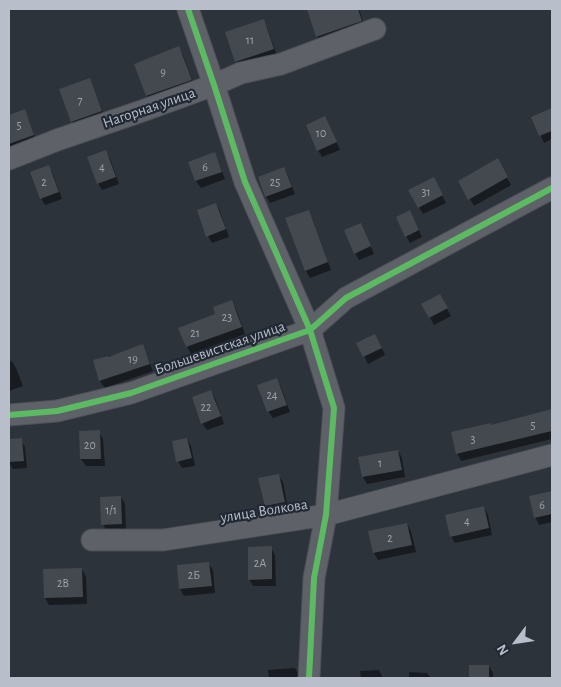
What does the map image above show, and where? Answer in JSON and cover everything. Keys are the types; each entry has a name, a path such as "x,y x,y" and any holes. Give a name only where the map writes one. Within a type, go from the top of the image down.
{"street":[{"path":"188,9 245,182 310,330 334,408 326,515 314,578 309,678"},
{"name":"Нагорная улица","path":"9,159 241,74 280,64 375,29"},
{"name":"Большевистская улица","path":"9,415 57,411 131,393 310,330 346,298 552,188"},
{"name":"улица Волкова","path":"92,540 163,540 326,515 552,455"}],"building":[{"path":"307,9 358,9 362,21 316,37"},
{"path":"264,19 274,49 235,62 225,32"},
{"path":"179,46 192,80 146,96 134,64"},
{"path":"90,78 102,111 71,122 59,89"},
{"path":"552,108 552,131 539,136 531,117"},
{"path":"25,109 34,135 9,144 9,115"},
{"path":"325,116 337,142 317,151 306,125"},
{"path":"106,150 116,177 97,184 87,157"},
{"path":"215,152 222,172 195,181 188,162"},
{"path":"498,158 508,177 468,200 458,181"},
{"path":"49,165 59,192 40,199 30,172"},
{"path":"284,167 292,187 265,197 258,177"},
{"path":"434,177 443,195 418,208 408,190"},
{"path":"216,203 226,229 206,237 197,210"},
{"path":"309,210 328,262 305,271 285,218"},
{"path":"410,210 419,230 405,237 396,217"},
{"path":"361,223 371,246 354,254 344,230"},
{"path":"440,294 448,308 429,318 421,304"},
{"path":"232,300 242,327 186,347 178,328 215,314 213,307"},
{"path":"375,334 382,348 363,357 356,343"},
{"path":"143,344 150,364 99,381 93,360 108,357"},
{"path":"277,378 287,405 267,412 257,385"},
{"path":"211,390 221,416 201,424 192,397"},
{"path":"552,409 552,431 456,454 451,432 491,423 491,425"},
{"path":"100,430 101,459 80,459 79,431"},
{"path":"22,438 24,461 9,462 9,439"},
{"path":"187,438 192,458 176,462 172,441"},
{"path":"398,450 402,470 362,477 358,457"},
{"path":"279,474 285,502 265,506 258,478"},
{"path":"552,491 552,514 534,518 529,496"},
{"path":"121,496 122,524 101,525 100,497"},
{"path":"484,506 489,528 450,537 445,515"},
{"path":"407,523 412,545 373,553 368,531"},
{"path":"272,546 272,579 248,580 248,547"},
{"path":"209,562 212,586 179,589 177,565"},
{"path":"82,568 83,597 44,598 43,569"},
{"path":"469,665 489,665 489,678 469,678"}],"cycle path":[{"path":"188,9 245,182 310,330 334,408 326,515 314,578 309,678"},
{"path":"9,415 57,411 131,393 310,330 346,298 552,188"}]}
